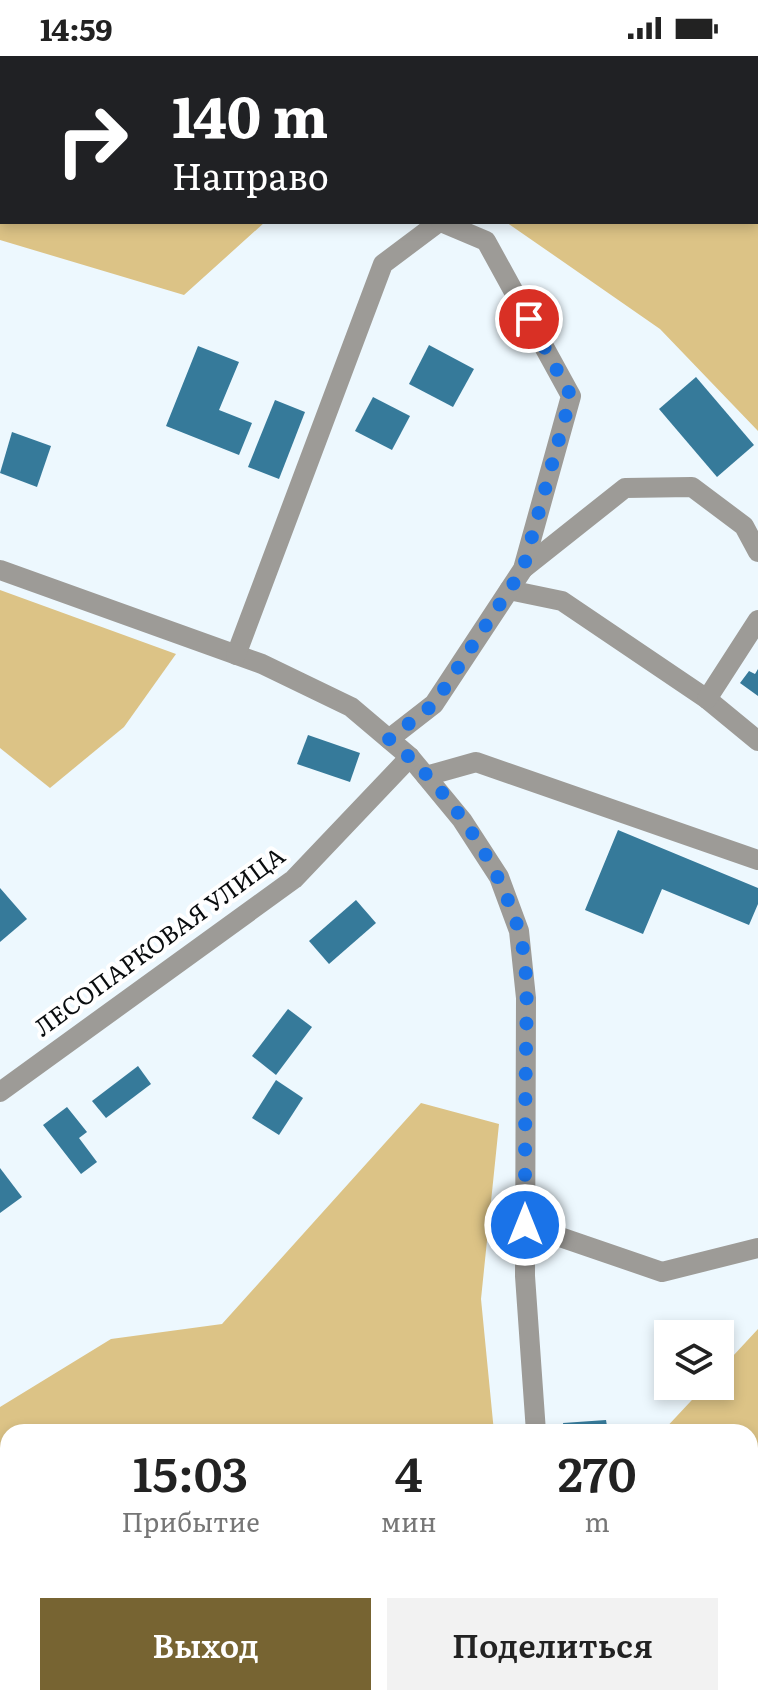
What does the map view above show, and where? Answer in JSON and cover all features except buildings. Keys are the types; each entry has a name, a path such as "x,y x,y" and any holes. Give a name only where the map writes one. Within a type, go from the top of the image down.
{"street":[{"path":"236,655 383,264 437,224"},
{"path":"445,224 486,241 571,396 523,569"},
{"path":"389,739 434,704 523,569 625,488 692,487 744,526 758,552"},
{"path":"0,570 236,655 351,707 410,757 462,820 499,877 519,931 526,998 525,1225 536,1424"},
{"path":"509,590 562,601 707,699 758,741"},
{"path":"707,699 728,671 758,620"},
{"name":"ЛЕСОПАРКОВАЯ УЛИЦА","path":"0,1092 294,879 410,757"},
{"path":"426,776 476,762 758,860"},
{"path":"525,1225 662,1272 758,1248"}],"shaded area":[{"path":"0,224 263,224 184,295 0,240"},
{"path":"509,224 758,224 758,431 660,329"},
{"path":"0,590 176,654 124,727 50,788 0,748"},
{"path":"421,1103 499,1124 481,1299 493,1424 0,1424 0,1407 111,1339 222,1324"},
{"path":"758,1329 758,1424 669,1424 692,1400 734,1400 734,1355"}],"route":[{"path":"525,1225 526,998 519,931 499,877 462,820 410,757 389,739 434,704 523,569 571,396 529,319"}]}
